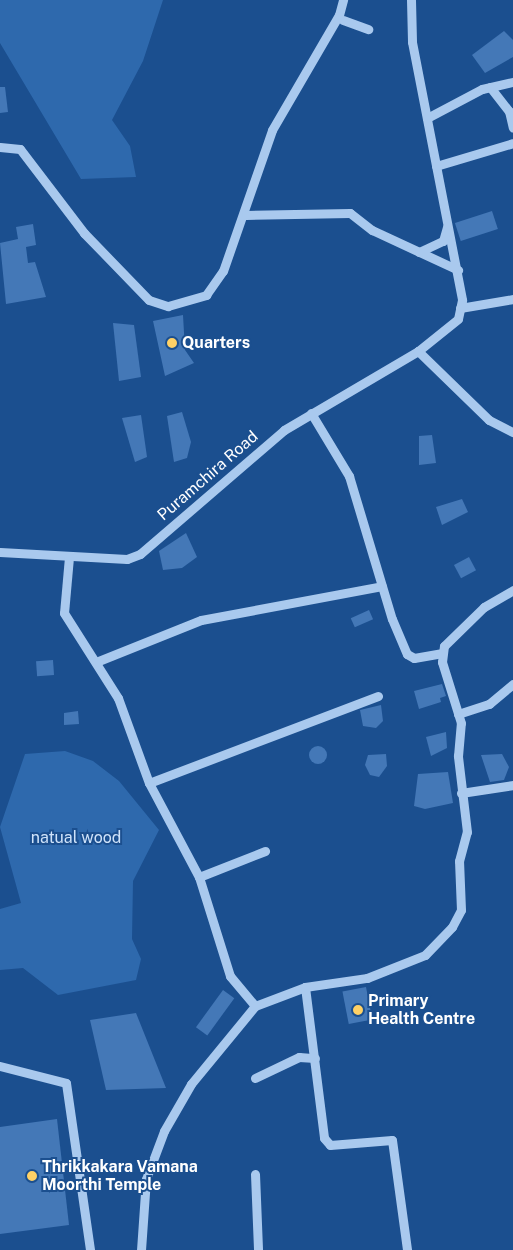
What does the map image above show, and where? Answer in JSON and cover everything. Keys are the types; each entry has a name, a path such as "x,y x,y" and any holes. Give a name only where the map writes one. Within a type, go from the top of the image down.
{"street":[{"path":"0,147 20,149 84,232 123,277 158,306 206,295 224,271 246,215 272,130 339,15 343,0"},
{"path":"412,0 412,42 447,224 458,270 460,308 513,300"},
{"path":"344,20 368,29"},
{"path":"427,118 490,87 513,82"},
{"path":"490,87 509,111 513,128"},
{"path":"436,166 513,143"},
{"path":"246,215 350,213 372,230 458,270"},
{"path":"419,252 443,241 447,224"},
{"name":"Puramchira Road","path":"0,552 127,559 140,554 284,430 418,351 458,319 460,308"},
{"path":"418,351 489,420 513,432"},
{"path":"311,413 349,476 382,586 407,654 414,658 443,653"},
{"path":"69,557 64,613 118,698 150,783 199,877 230,976 255,1006"},
{"path":"96,662 201,620 382,586"},
{"path":"141,1250 140,1224 146,1179 164,1131 191,1084 255,1006 305,986 366,978 408,962 425,955 452,927 461,910 459,861 467,832 461,793 458,714 443,653 452,635 513,590"},
{"path":"458,714 489,704 513,684"},
{"path":"150,783 378,696"},
{"path":"461,793 513,786"},
{"path":"199,877 265,851"},
{"path":"305,986 327,1143 392,1140 407,1250"},
{"path":"255,1078 300,1057 315,1058"},
{"path":"0,1066 66,1083 90,1250"},
{"path":"255,1174 258,1250"}],"green space":[{"path":"0,0 163,0 143,61 112,120 130,146 136,177 81,179 0,43"},
{"name":"natual wood","path":"65,751 93,761 119,781 159,830 133,881 132,939 141,959 136,980 58,995 23,968 0,970 0,909 21,903 0,827 25,754"}],"building":[{"path":"504,31 513,40 513,57 485,73 472,55"},
{"path":"0,87 5,87 8,112 0,113"},
{"path":"492,211 498,229 461,241 455,223"},
{"path":"33,224 36,245 26,247 28,263 35,262 46,297 6,304 0,243 18,239 16,227"},
{"name":"Quarters","path":"183,315 185,350 194,363 165,376 153,321"},
{"name":"Quarters","path":"113,323 134,325 141,377 119,381"},
{"path":"182,412 191,442 187,458 174,462 167,416"},
{"path":"141,415 147,457 135,462 122,418"},
{"path":"432,435 436,463 419,465 419,436"},
{"path":"462,499 468,512 442,525 436,507"},
{"path":"186,533 197,557 182,568 163,570 159,551"},
{"path":"469,557 476,570 461,578 454,565"},
{"path":"369,610 373,619 355,627 351,618"},
{"path":"53,660 54,675 37,676 36,661"},
{"path":"442,684 446,696 440,698 441,702 419,709 414,691"},
{"path":"381,705 383,721 376,728 363,726 360,710"},
{"path":"78,711 79,724 64,725 64,713"},
{"path":"446,732 447,748 431,756 426,737"},
{"path":"318,746 324,749 327,755 324,761 318,764 312,761 309,755 312,749"},
{"path":"386,754 387,766 379,777 370,775 365,765 368,755"},
{"path":"502,754 509,767 504,780 490,782 481,755"},
{"path":"448,772 453,803 425,809 414,806 418,774"},
{"name":"Primary Health Centre","path":"366,987 372,1019 349,1024 342,992"},
{"path":"223,990 234,998 207,1035 196,1027"},
{"path":"136,1013 166,1088 106,1090 90,1020"},
{"name":"Thrikkakara Vamana Moorthi Temple","path":"57,1119 69,1225 0,1234 0,1127"}],"place":[{"name":"Quarters","path":"172,343"},
{"name":"Primary Health Centre","path":"358,1010"},
{"name":"Thrikkakara Vamana Moorthi Temple","path":"32,1176"}]}
